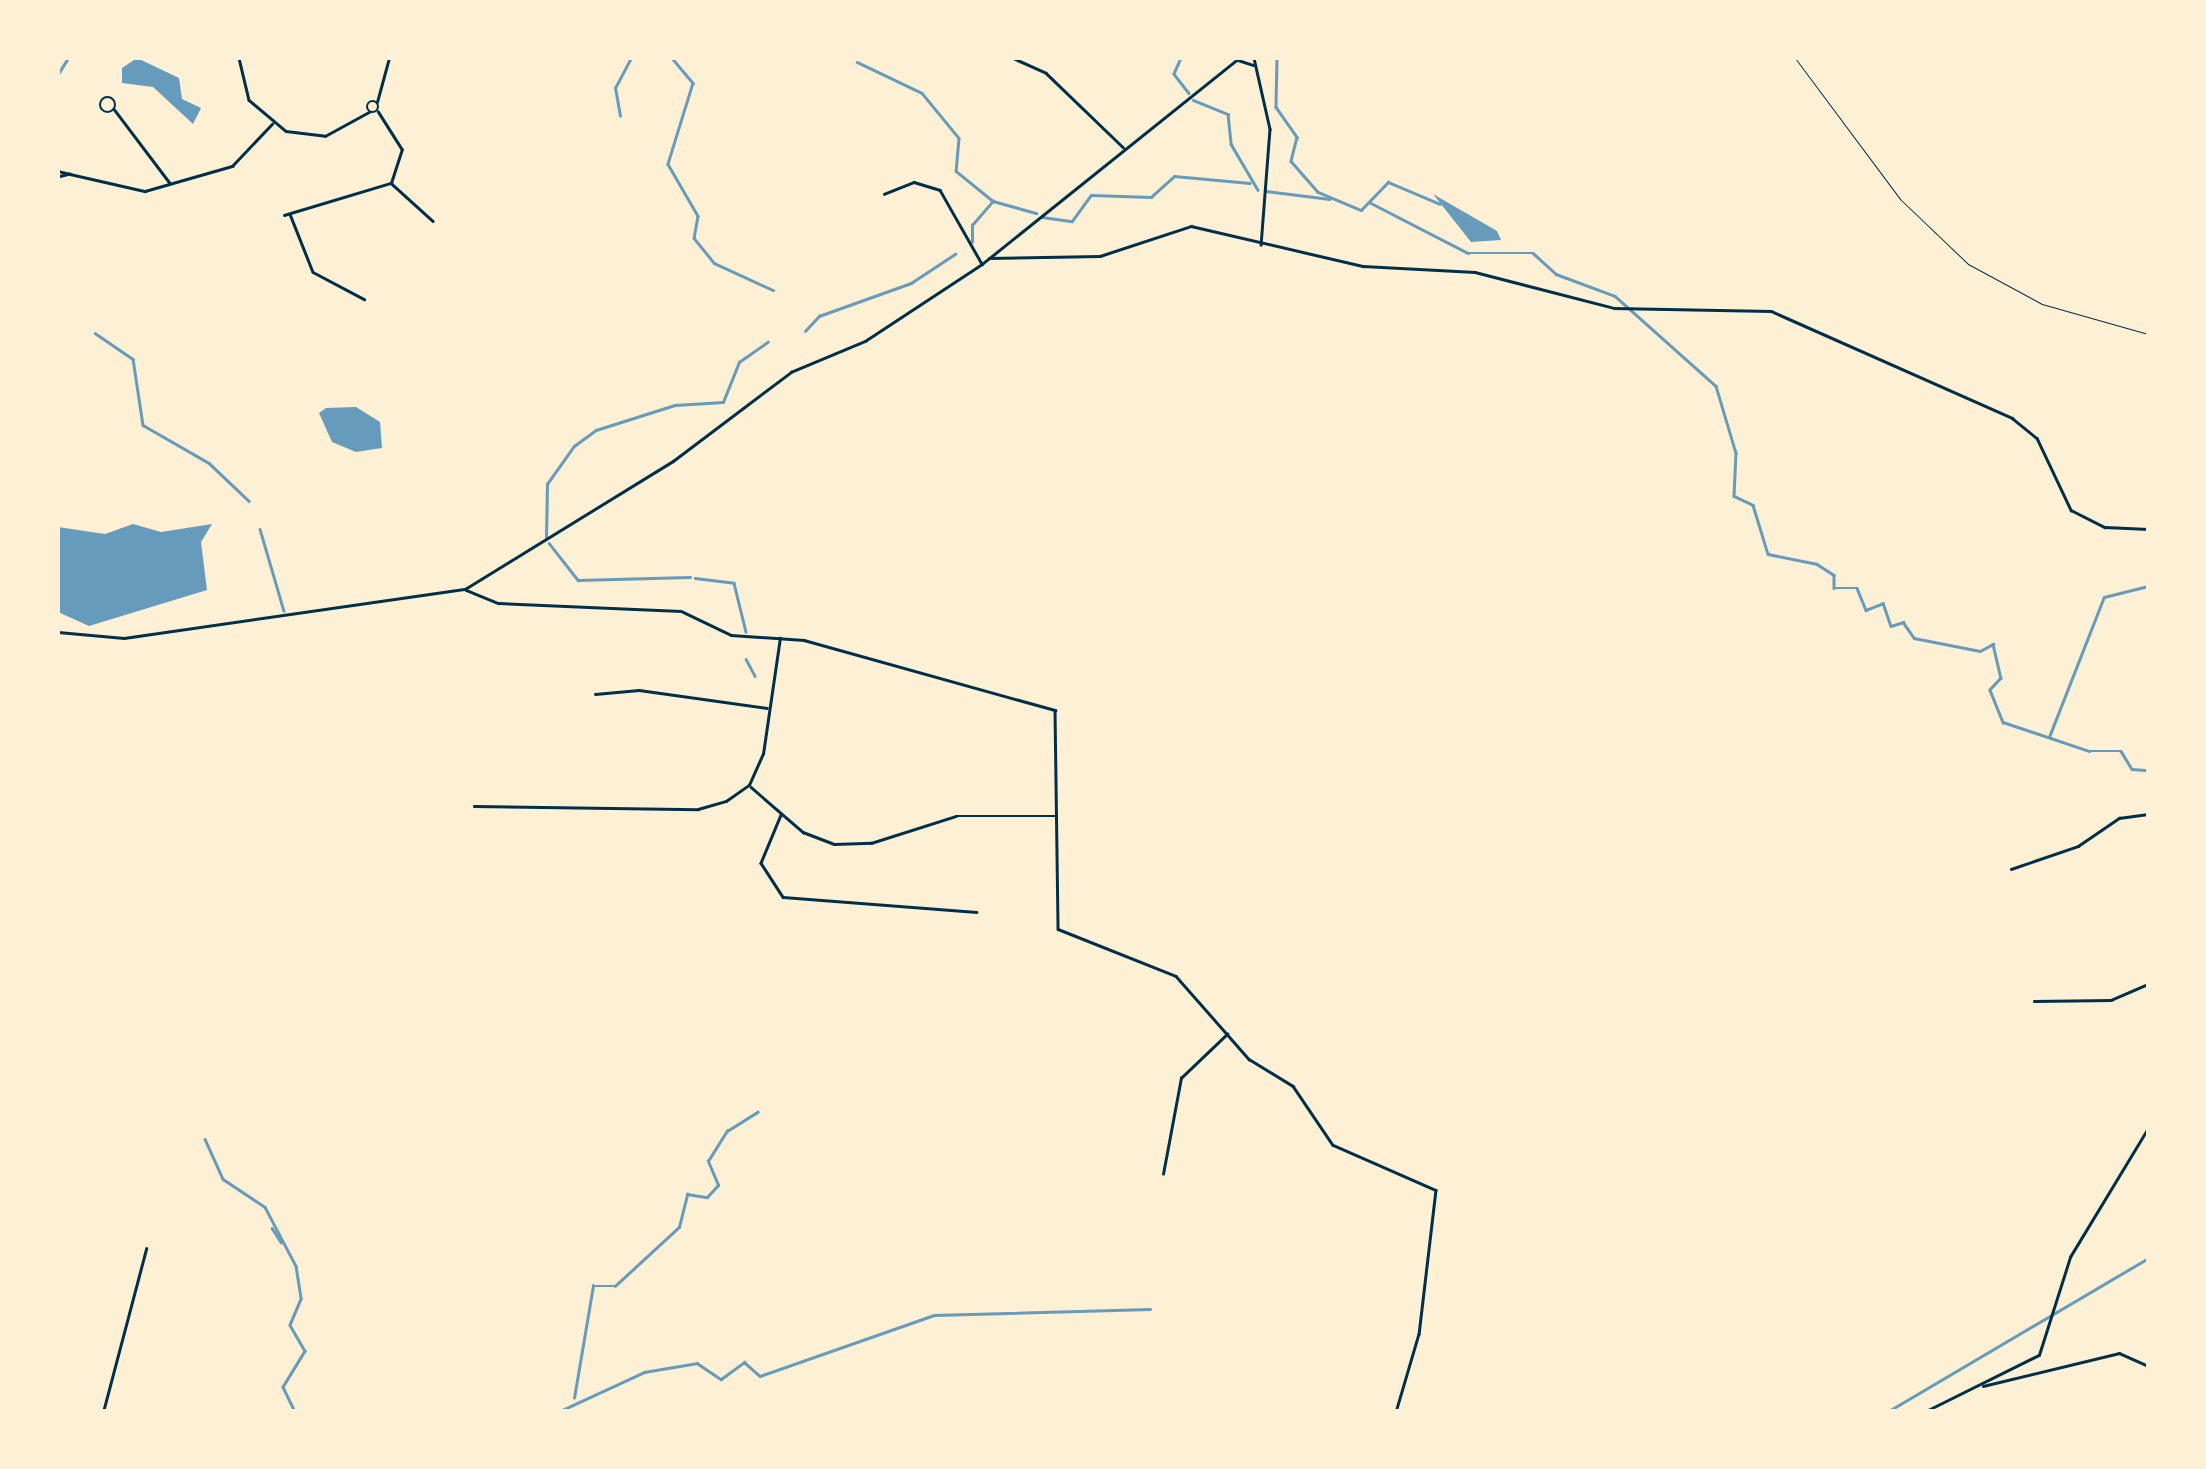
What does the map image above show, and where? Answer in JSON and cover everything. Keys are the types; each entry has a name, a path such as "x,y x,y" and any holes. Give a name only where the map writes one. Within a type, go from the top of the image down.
{"street":[{"path":"238,58 246,93 272,124 325,136 370,112 377,102 389,58"},
{"path":"1013,58 1046,73 1124,148"},
{"path":"58,632 124,638 465,589 673,461 791,372 866,341 982,264 1238,58 1253,65"},
{"path":"1254,58 1270,129 1260,245"},
{"path":"377,102 378,112 402,150 391,183"},
{"path":"114,109 170,184"},
{"path":"370,112 378,112"},
{"path":"58,174 122,190 170,184 242,160 272,124"},
{"path":"58,174 70,174"},
{"path":"884,194 914,182 940,190 982,264"},
{"path":"364,299 312,272 287,214 391,183"},
{"path":"391,183 433,221"},
{"path":"989,258 1100,256 1181,226 1379,269 1475,272 1630,310 1771,311 1810,322 2025,425 2082,518 2147,529"},
{"path":"465,589 499,604 676,610 725,634 780,637 1052,708 1058,929 1171,973 1228,1033 1293,1086 1337,1148 1436,1190 1418,1334 1396,1412"},
{"path":"749,785 768,709 780,637"},
{"path":"595,694 640,690 768,709"},
{"path":"749,785 782,814 834,844 871,844 956,816 1056,816"},
{"path":"474,806 698,809 749,785"},
{"path":"782,814 761,863 783,897 976,912"},
{"path":"2011,869 2078,846 2119,818 2148,814"},
{"path":"2034,1000 2111,1000 2148,984"},
{"path":"1163,1174 1181,1078 1228,1033"},
{"path":"1924,1412 2039,1356 2055,1321 2070,1258 2148,1128"},
{"path":"103,1412 146,1249"},
{"path":"1983,1386 2119,1353 2148,1366"}],"path":[{"path":"1795,58 1900,199 1968,264 2042,304 2148,334"}],"water":[{"path":"137,58 179,78 182,99 201,108 193,124 153,87 122,83 122,68"},
{"path":"1433,194 1497,231 1501,240 1471,242"},
{"path":"356,407 380,422 382,448 356,452 332,442 319,413 326,408"},
{"path":"133,524 161,532 212,524 201,542 207,590 89,626 58,612 58,527 105,534"}],"waterway":[{"path":"58,74 68,58"},
{"path":"620,116 615,88 631,58"},
{"path":"672,58 693,83 668,164 698,216 694,238 714,263 773,290"},
{"path":"1181,58 1174,74 1189,93"},
{"path":"1277,58 1276,107 1297,137 1291,161 1318,192 1361,210 1388,182 1440,204"},
{"path":"857,62 922,93 959,138 956,171 993,201"},
{"path":"1193,100 1228,114 1231,144 1258,190"},
{"path":"1042,217 1072,221 1091,195 1151,197 1174,176 1250,183"},
{"path":"1266,191 1329,199"},
{"path":"972,242 972,225 993,201 1036,213"},
{"path":"1371,203 1468,253 1533,253 1556,274 1615,296 1716,386 1736,453 1734,496 1753,505 1768,554 1817,564 1834,575 1834,588 1857,588 1866,610 1883,603 1891,626 1903,622 1914,638 1980,651 1993,644 2001,678 1990,690 2003,722 2089,751 2121,751 2132,769 2148,770"},
{"path":"805,331 819,316 911,283 955,254"},
{"path":"95,333 133,359 143,425 209,463 249,501"},
{"path":"546,537 547,484 574,446 596,430 675,405 723,402 739,362 768,342"},
{"path":"260,529 284,611"},
{"path":"2148,530 2148,555"},
{"path":"549,543 578,580 690,577"},
{"path":"695,578 734,583 746,632"},
{"path":"2049,737 2104,597 2148,586"},
{"path":"746,659 755,676"},
{"path":"574,1398 593,1286 615,1286 679,1227 687,1194 707,1197 718,1185 708,1161 727,1131 758,1112"},
{"path":"205,1139 223,1179 265,1207 296,1266 301,1299 290,1325 305,1351 283,1387 295,1412"},
{"path":"272,1228 281,1242"},
{"path":"1887,1412 2148,1258"},
{"path":"558,1412 644,1372 697,1363 721,1379 744,1362 760,1376 934,1315 1150,1309"}]}
